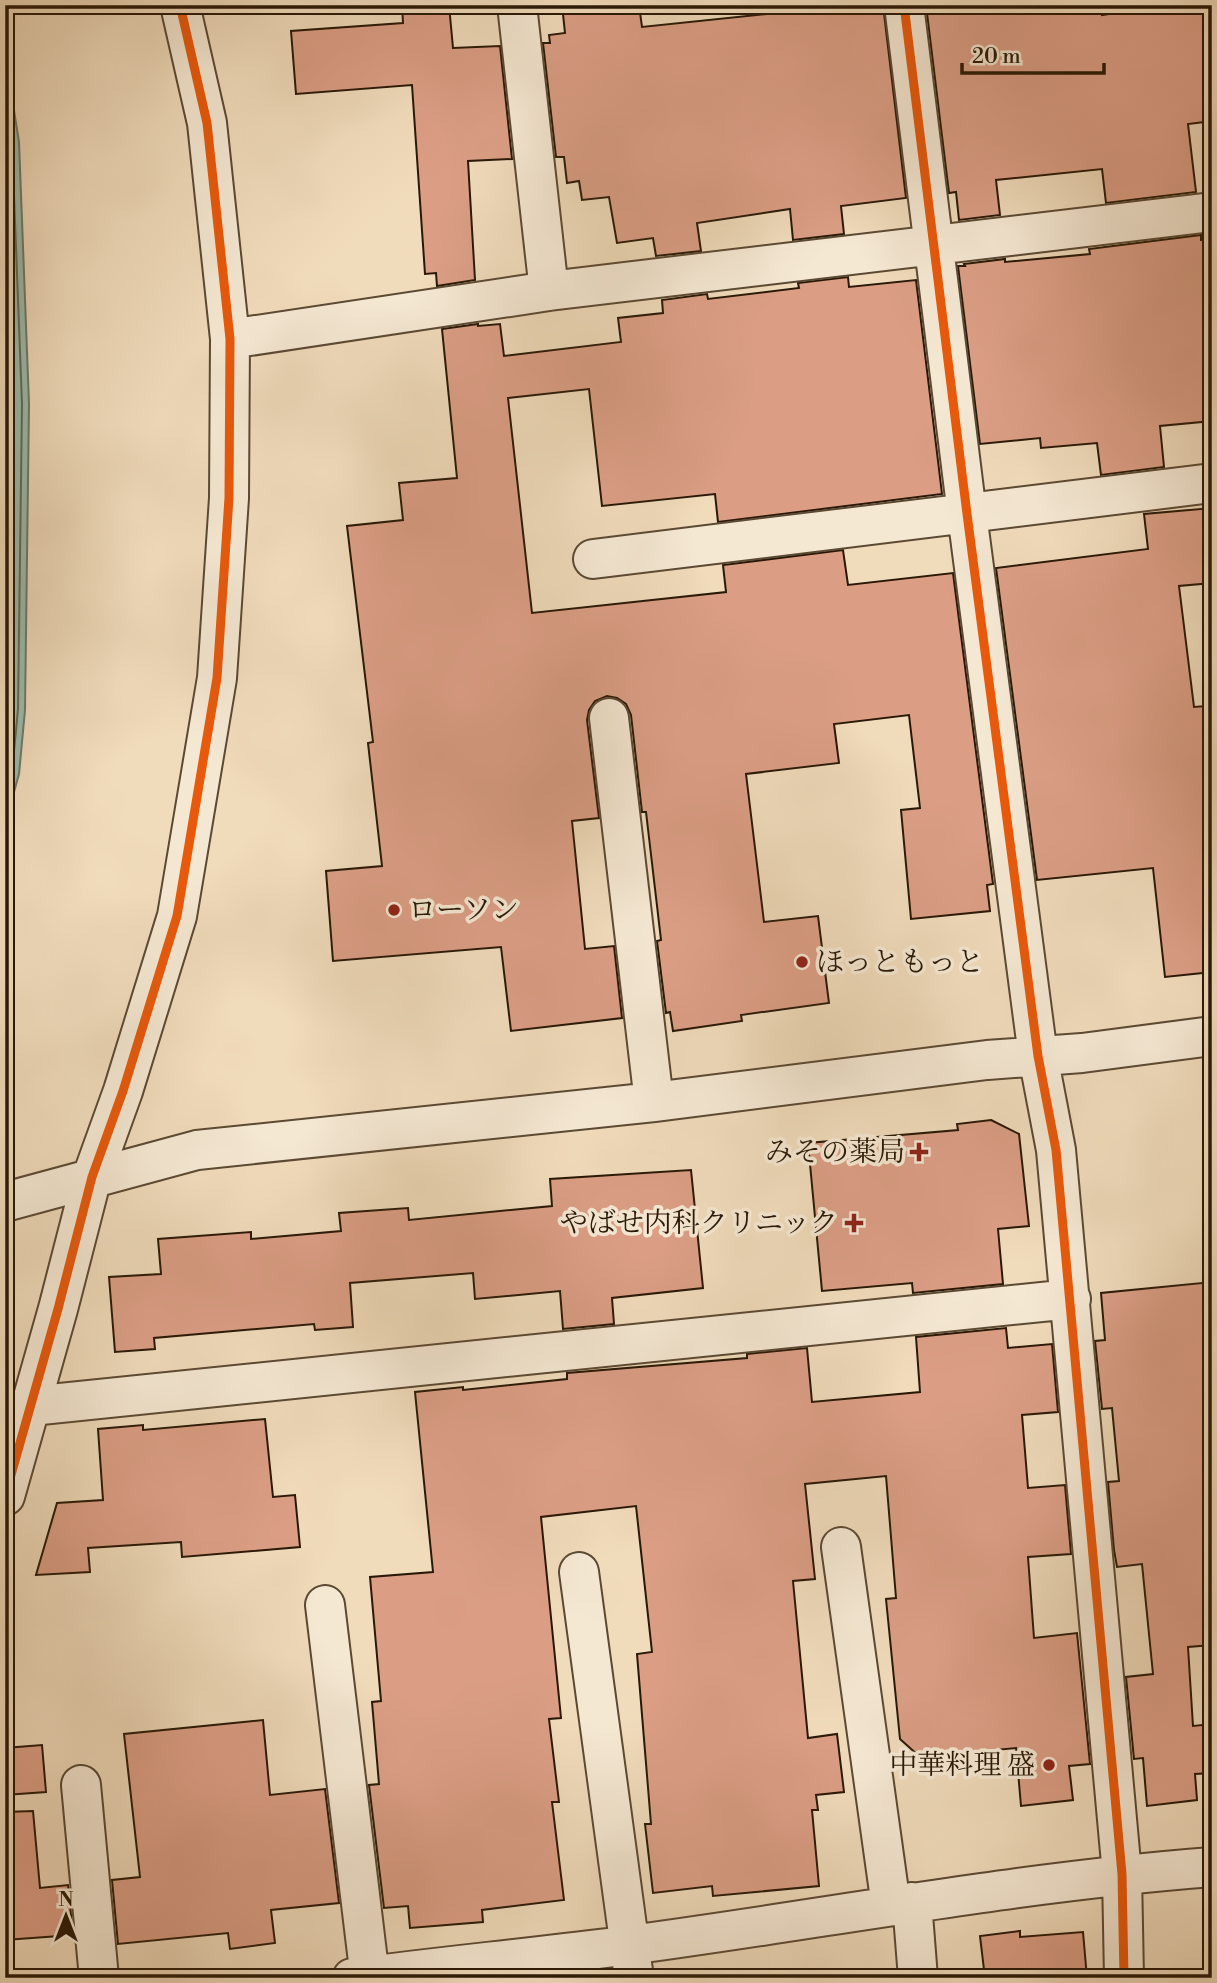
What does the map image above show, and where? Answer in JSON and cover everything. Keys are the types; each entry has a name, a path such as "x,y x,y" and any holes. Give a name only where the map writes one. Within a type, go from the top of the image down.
{"street":[{"path":"5,1496 92,1177 123,1091 177,916 217,678 229,498 230,339 207,122 180,5"},
{"path":"517,5 549,291"},
{"path":"904,5 1038,1056 1056,1150 1122,1874 1124,1978"},
{"path":"230,339 549,291 1212,212"},
{"path":"593,559 1212,483"},
{"path":"609,718 654,1102"},
{"path":"5,1202 197,1150 654,1102 987,1060 1082,1053 1212,1036"},
{"path":"31,1406 1071,1299"},
{"path":"841,1546 902,1904 918,1978"},
{"path":"579,1572 632,1961"},
{"path":"325,1605 364,1977 632,1961 902,1904 1122,1874 1212,1867"},
{"path":"81,1785 99,1978"}],"water":[{"path":"5,53 19,142 29,404 25,710 19,774 5,824"}],"building":[{"path":"402,5 449,5 453,48 500,46 512,159 468,161 475,280 437,286 436,273 425,274 412,85 296,94 291,31 403,23"},
{"path":"562,5 639,5 642,27 766,14 766,11 816,5 883,5 906,198 841,206 844,234 793,240 790,209 697,223 701,251 656,256 653,238 617,243 609,197 582,200 579,181 567,183 564,157 556,157 543,43 550,43 549,35 565,33"},
{"path":"926,5 1101,5 1102,15 1167,5 1212,5 1212,121 1188,124 1196,192 1106,203 1102,169 996,180 1000,215 959,220 956,192 949,193"},
{"path":"1201,235 1201,240 1204,240 1212,313 1212,421 1160,426 1164,467 1101,475 1097,443 1041,448 1040,438 980,444 958,266 1005,259 1005,262 1090,254 1089,249"},
{"path":"848,277 849,287 916,280 942,494 718,522 715,494 602,506 589,389 508,398 532,613 726,592 723,565 843,550 848,585 953,573 993,884 987,885 990,911 911,919 901,810 920,808 909,715 834,724 839,763 746,774 764,922 818,916 829,1003 741,1015 742,1021 673,1031 670,1012 666,1013 657,941 661,940 646,812 642,812 631,715 626,704 607,696 595,701 587,720 599,818 572,821 585,949 614,946 622,1018 511,1031 501,947 333,961 326,871 382,866 368,743 373,742 347,526 403,520 399,483 457,478 442,329 500,324 504,356 621,342 618,318 663,313 662,300 707,294 708,299 799,288 798,283"},
{"path":"1212,508 1212,583 1179,586 1194,707 1206,706 1212,750 1212,972 1165,977 1153,868 1037,880 996,568 1148,549 1144,514"},
{"path":"991,1120 1019,1134 1029,1226 998,1229 1003,1284 913,1293 912,1283 822,1291 808,1143 958,1130 957,1124"},
{"path":"691,1170 703,1288 612,1298 614,1324 563,1329 560,1291 475,1299 473,1273 350,1283 353,1327 315,1330 314,1324 154,1338 155,1349 115,1352 109,1277 161,1274 158,1239 251,1232 251,1239 341,1231 339,1213 408,1208 409,1220 552,1206 550,1179"},
{"path":"1212,1282 1212,1645 1188,1647 1193,1726 1212,1724 1212,1773 1195,1774 1197,1800 1147,1806 1143,1758 1134,1759 1126,1677 1153,1674 1142,1564 1117,1567 1108,1482 1119,1481 1112,1408 1102,1409 1095,1341 1105,1340 1101,1293"},
{"path":"1006,1328 1008,1348 1052,1344 1058,1412 1022,1415 1028,1488 1065,1485 1071,1554 1028,1557 1034,1638 1077,1633 1090,1764 1069,1766 1073,1800 1021,1806 1016,1748 920,1757 900,1739 886,1599 896,1598 886,1476 805,1484 815,1579 793,1581 808,1738 837,1734 844,1792 816,1795 818,1810 812,1810 819,1886 713,1896 712,1886 653,1893 645,1824 651,1824 637,1654 652,1652 636,1506 541,1517 561,1718 549,1719 559,1802 552,1802 564,1900 482,1910 483,1922 410,1928 408,1906 384,1908 369,1785 379,1784 372,1702 381,1701 370,1577 433,1572 415,1392 567,1379 567,1373 747,1358 747,1354 807,1348 812,1402 920,1392 916,1337"},
{"path":"265,1419 273,1497 295,1495 300,1547 182,1557 181,1542 88,1548 90,1572 36,1575 57,1503 103,1500 98,1429 143,1425 143,1430"},
{"path":"263,1720 270,1795 325,1789 339,1903 271,1910 275,1943 230,1949 228,1933 118,1944 112,1880 140,1877 124,1734"},
{"path":"42,1745 46,1792 5,1795 5,1748"},
{"path":"33,1811 40,1888 68,1885 73,1935 5,1940 5,1812"},
{"path":"1020,1931 1020,1937 1083,1932 1087,1978 985,1978 980,1936"}],"cycle path":[{"path":"5,1496 92,1177 123,1091 177,916 217,678 229,498 230,339 207,123 180,5"},
{"path":"904,5 1038,1056 1056,1150 1122,1874 1124,1978"}],"place":[{"name":"ローソン","path":"394,910"},
{"name":"ほっともっと","path":"802,962"},
{"name":"みその薬局","path":"919,1152"},
{"name":"やばせ内科クリニック","path":"854,1223"},
{"name":"中華料理 盛","path":"1049,1765"}]}
